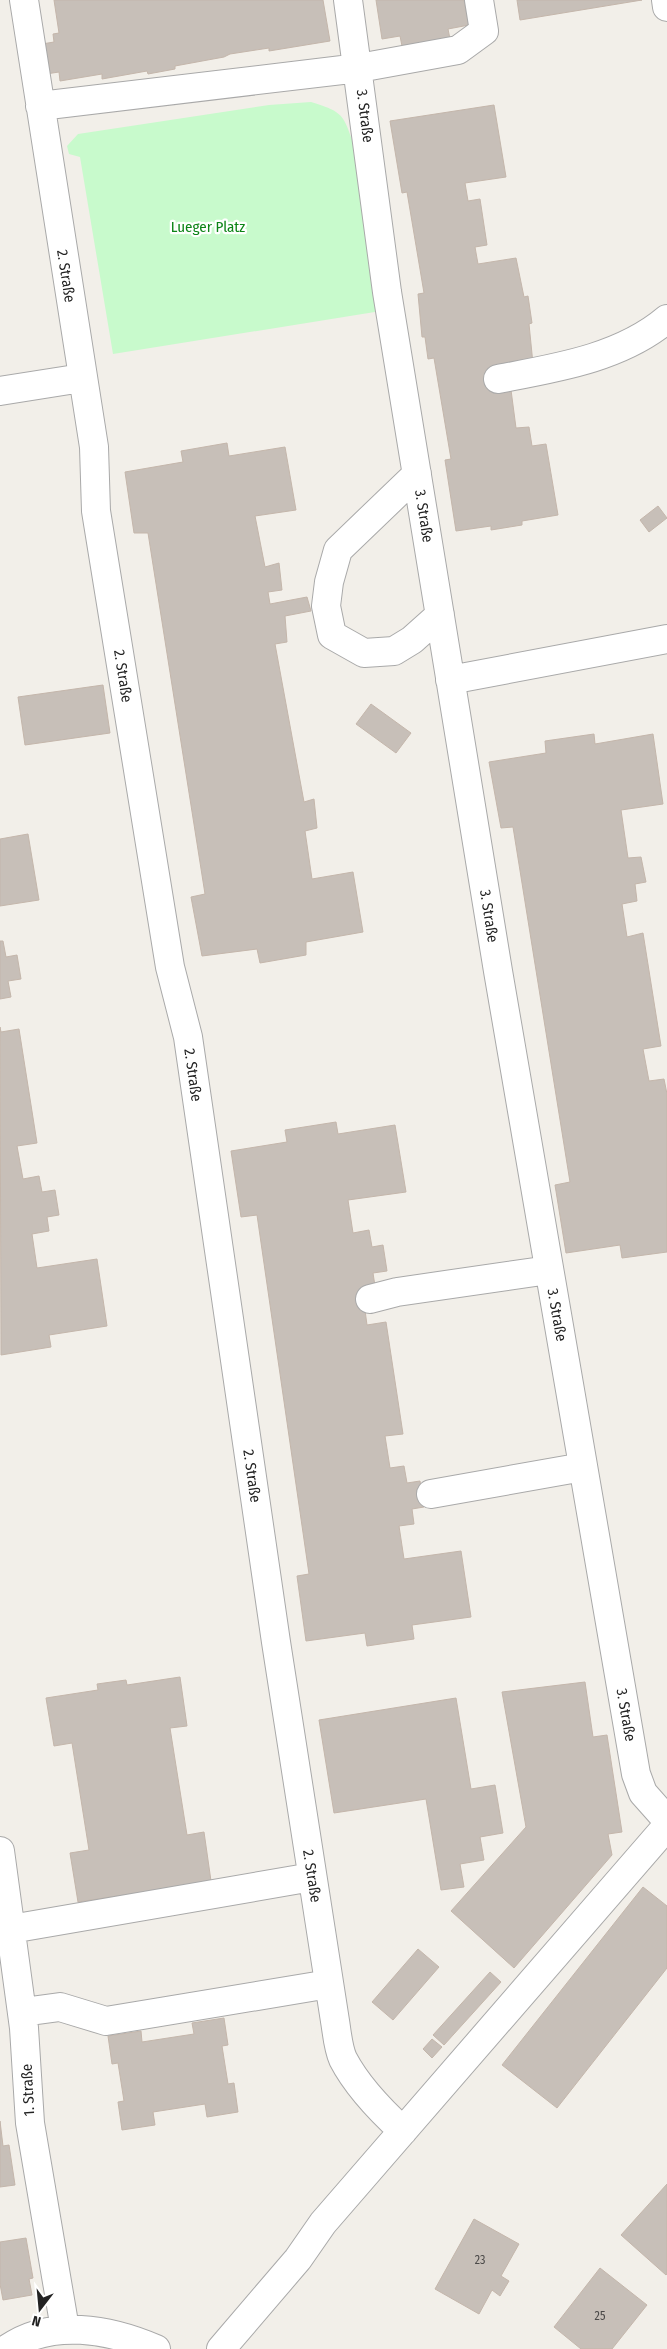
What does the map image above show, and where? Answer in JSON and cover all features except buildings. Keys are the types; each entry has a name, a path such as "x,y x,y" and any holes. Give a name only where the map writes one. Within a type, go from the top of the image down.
{"lane":[{"name":"2. Straße","path":"24,0 94,447 96,511 170,966 188,1038 329,1984 343,2058 382,2112 402,2131"},
{"name":"3. Straße","path":"348,0 387,292 549,1270 636,1774 643,1793 667,1820"},
{"path":"40,106 358,68 458,50 484,32 479,0"},
{"path":"666,0 667,7"},
{"path":"498,379 591,358 631,343 667,319"},
{"path":"0,391 82,378"},
{"path":"417,474 338,550 329,582 326,606 332,635 364,653 394,651 412,640 440,615"},
{"path":"450,680 667,639"},
{"path":"370,1299 398,1292 549,1270"},
{"path":"431,1494 583,1467"},
{"path":"221,2349 298,2259 323,2223 667,1826"},
{"name":"1. Straße","path":"0,1850 23,2012 30,2123 64,2329"},
{"path":"11,1929 312,1877"},
{"path":"23,2012 60,2007 106,2020 329,1984"},
{"path":"7,2349 18,2341 38,2333 64,2329 113,2334 156,2349"}],"green space":[{"name":"Lueger Platz","path":"311,102 339,114 346,124 352,140 381,311 113,354 80,157 69,154 67,146 78,134 269,105"}]}
